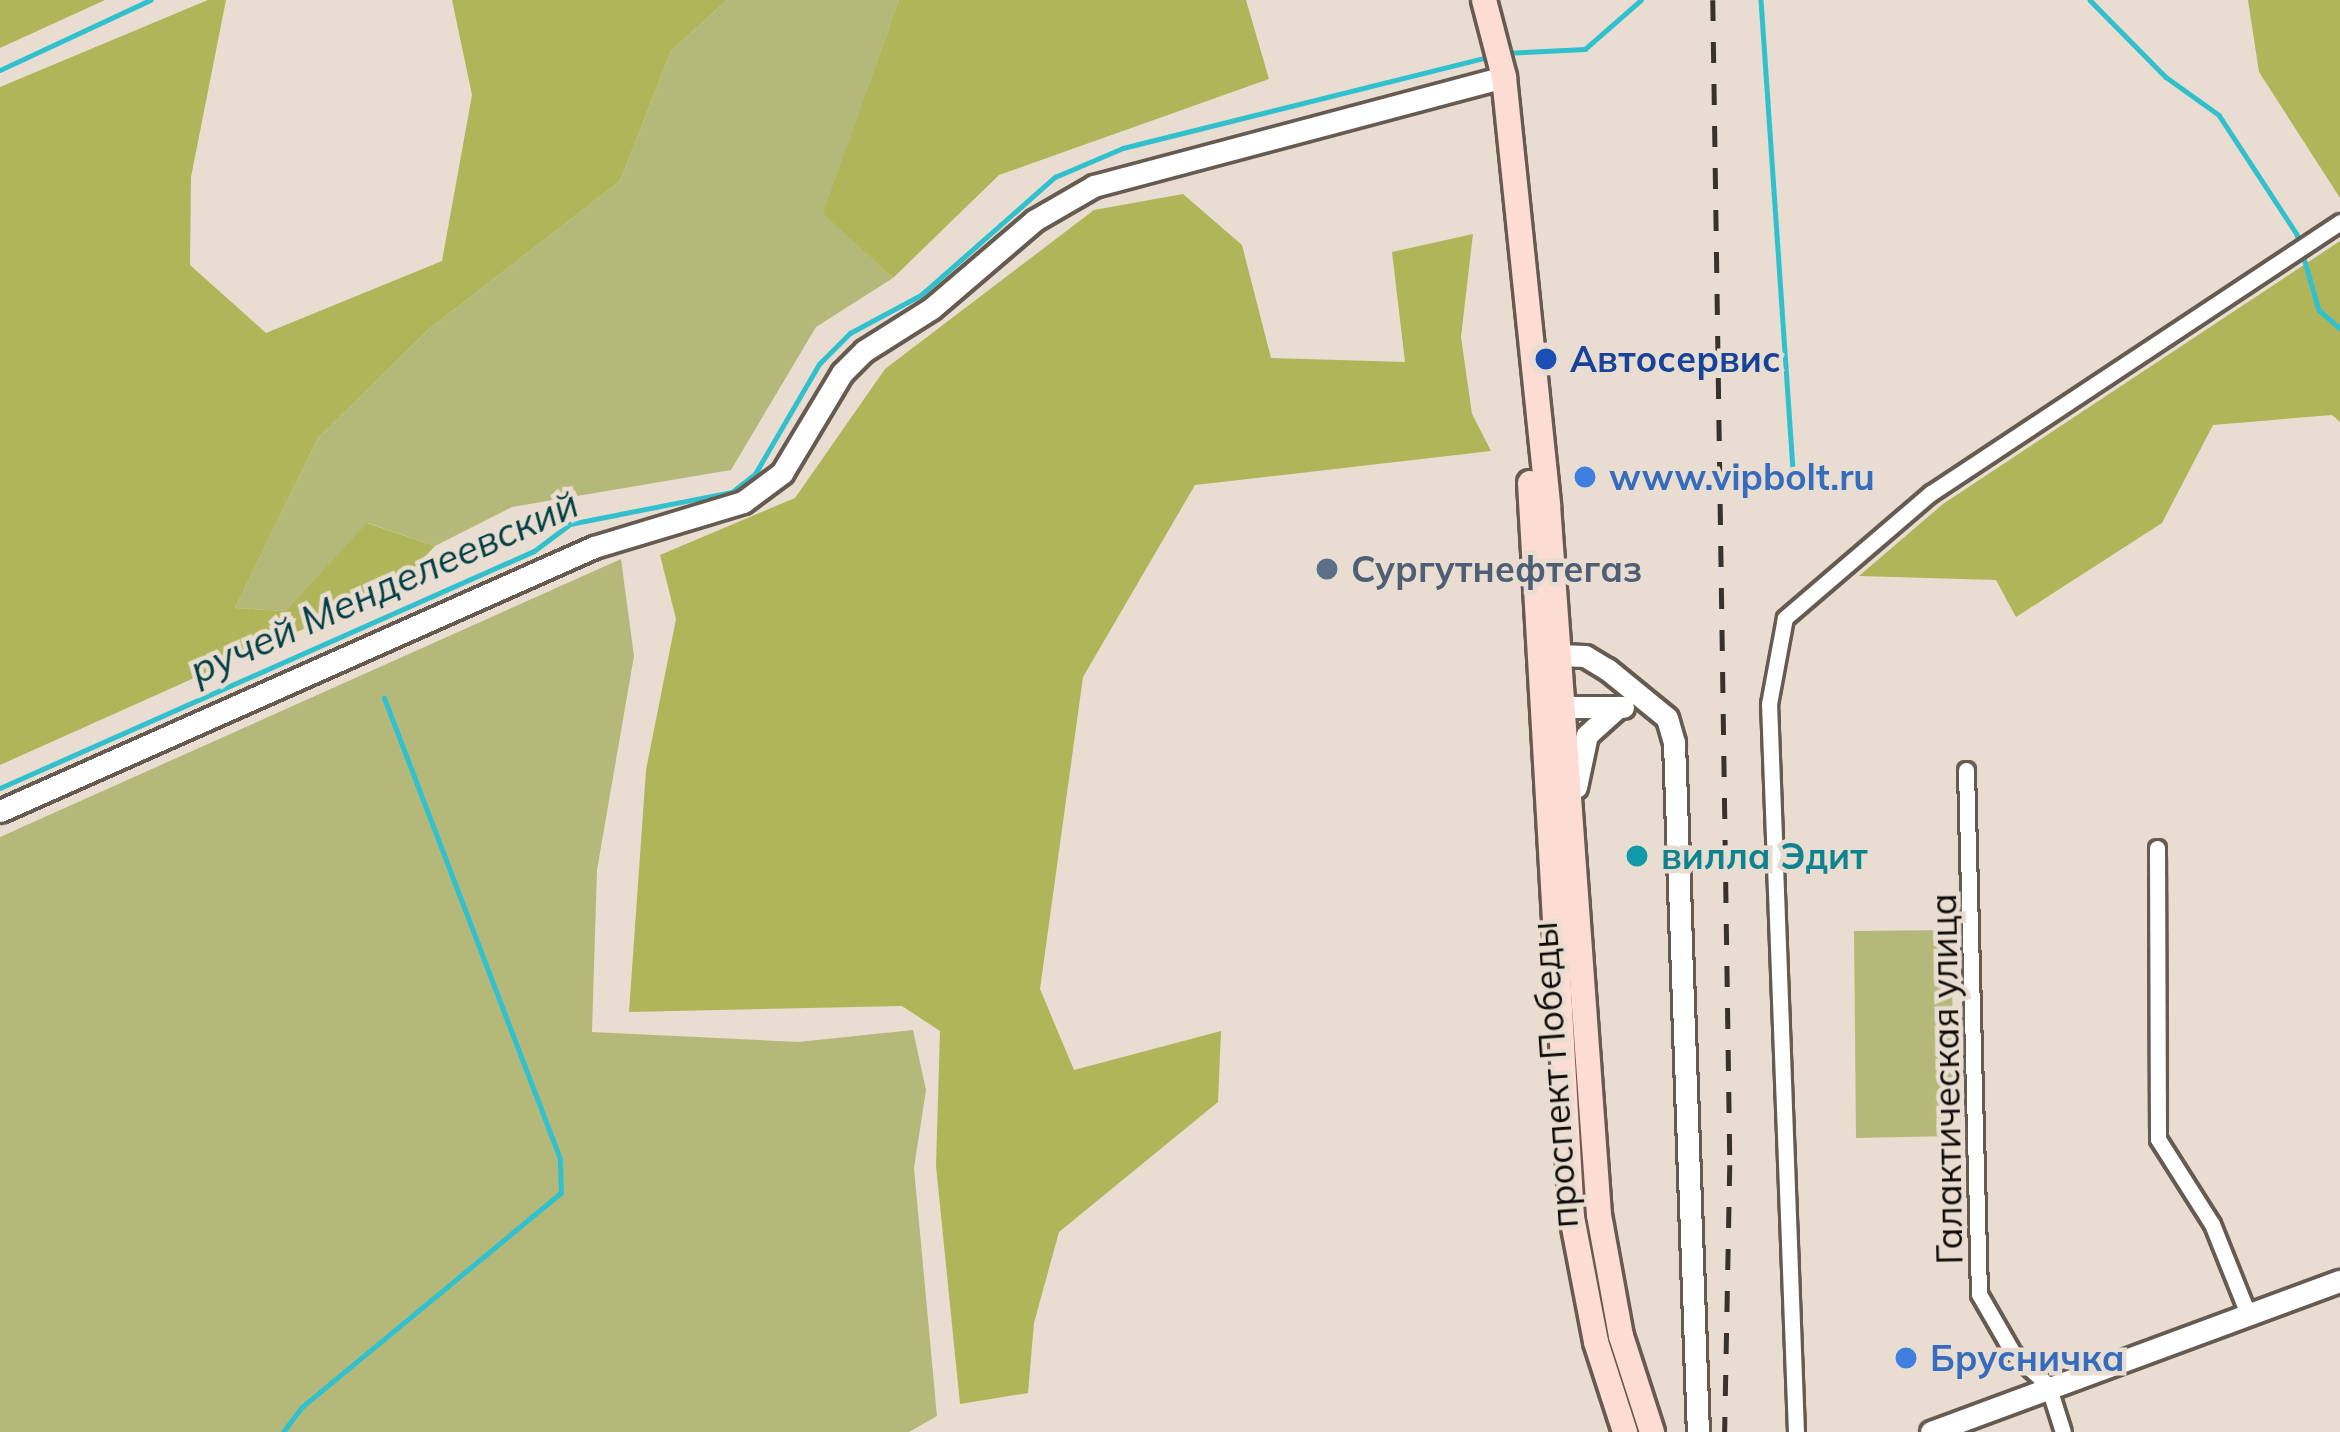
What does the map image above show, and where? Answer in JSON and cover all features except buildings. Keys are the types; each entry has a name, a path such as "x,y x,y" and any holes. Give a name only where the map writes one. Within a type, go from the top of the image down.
{"main road":[{"name":"проспект Победы","path":"1484,0 1504,77 1557,655 1550,706 1568,806 1599,1215 1642,1429"},
{"name":"проспект Победы","path":"1534,413 1572,1217 1596,1342 1642,1429"}],"street":[{"path":"0,811 594,547 742,502 782,473 842,373 864,351 932,308 1035,220 1094,186 1504,77"},
{"path":"1796,1432 1769,704 1786,618 1931,493 2340,222"},
{"path":"1557,655 1586,656 1654,705 1674,743 1698,1432"},
{"path":"1550,706 1654,705"},
{"path":"1568,806 1587,735 1618,707"},
{"name":"Галактическая улица","path":"1966,770 1979,1294 2013,1352 2048,1385 2063,1432"},
{"path":"2157,848 2158,1138 2212,1224 2248,1313"},
{"path":"1930,1432 2340,1281"}],"green space":[{"path":"0,0 105,0 0,48"},
{"path":"208,0 226,0 191,177 190,265 266,333 442,261 472,95 452,0 727,0 671,51 620,181 429,329 318,438 235,608 285,611 367,523 435,546 395,588 0,765 0,87"},
{"path":"727,0 899,0 824,212 893,278 816,327 731,470 512,507 435,546 368,523 285,611 235,608 318,438 429,329 620,181 671,51"},
{"path":"899,0 1246,0 1269,79 999,175 893,278 823,213"},
{"path":"2248,0 2340,0 2340,198 2259,72"},
{"path":"1183,194 1242,245 1271,358 1405,362 1392,252 1473,234 1461,337 1472,414 1491,451 1195,485 1083,677 1040,989 1074,1070 1221,1031 1218,1102 1059,1232 1034,1323 1028,1393 960,1404 936,1166 940,1031 902,1006 629,1012 646,770 676,619 660,555 795,498 885,369 1094,210"},
{"path":"2340,241 2340,422 2332,415 2213,425 2162,523 2016,617 1996,580 1859,576 1943,504"},
{"path":"621,559 634,656 597,870 592,1032 798,1042 913,1030 926,1090 914,1168 937,1416 909,1432 0,1432 0,837"},
{"path":"1951,930 1955,1136 1856,1138 1854,931"}],"waterway":[{"path":"0,70 150,0"},
{"name":"ручей Менделеевский","path":"1504,53 1585,49 1641,0"},
{"path":"1761,0 1793,466"},
{"path":"2090,0 2166,77 2219,115 2297,234 2319,310 2340,328"},
{"name":"ручей Менделеевский","path":"0,788 534,551 570,524 732,492 755,474 819,364 850,333 921,295 1055,177 1123,148 1487,57"},
{"path":"283,1432 302,1407 561,1193 560,1159 384,699"}],"railway":[{"path":"1713,0 1730,1165 1725,1432"}],"place":[{"name":"Автосервис","path":"1546,359"},
{"name":"www.vipbolt.ru","path":"1585,477"},
{"name":"Сургутнефтегаз","path":"1327,569"},
{"name":"вилла Эдит","path":"1637,856"},
{"name":"Брусничка","path":"1906,1358"}]}
